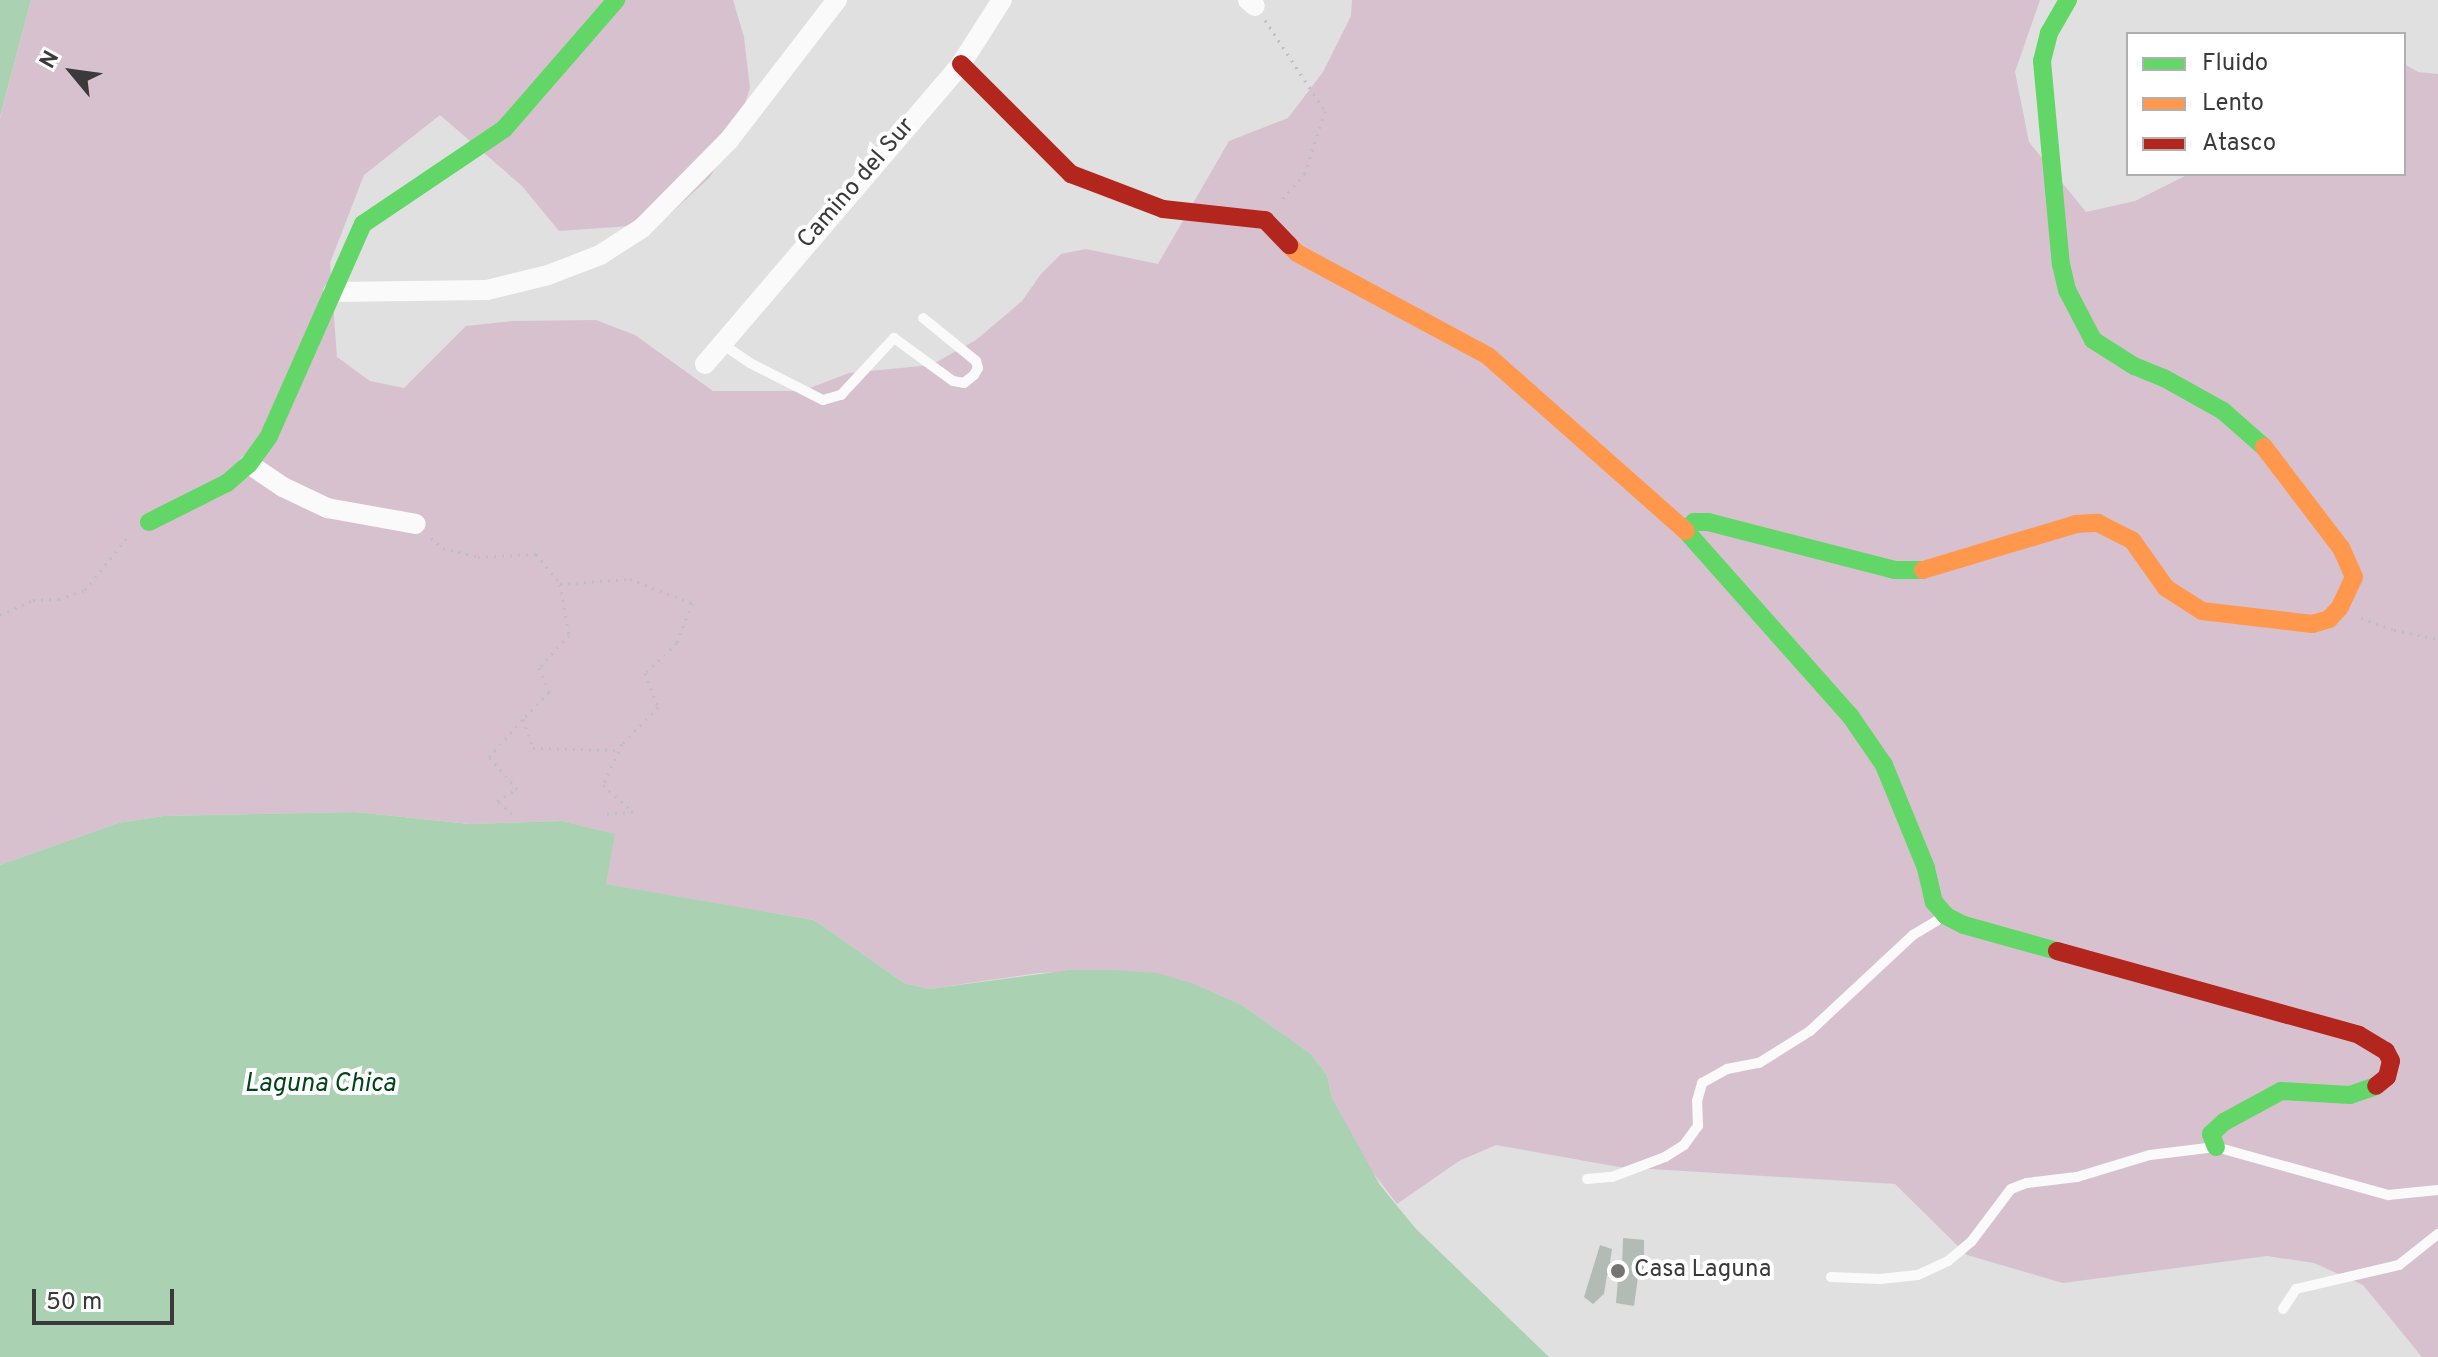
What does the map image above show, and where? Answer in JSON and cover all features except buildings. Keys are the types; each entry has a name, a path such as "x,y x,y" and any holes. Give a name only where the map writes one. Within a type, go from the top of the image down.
{"street":[{"path":"149,522 227,483 249,464 269,436 363,224 504,129 616,0"},
{"path":"333,292 487,290 548,275 600,255 642,228 729,140 837,0"},
{"name":"Camino del Sur","path":"705,364 961,64 1002,0"},
{"path":"1686,531 1694,522 1708,522 1895,570 1923,570 2076,524 2098,523 2132,540 2166,588 2202,611 2312,624 2329,619 2340,607 2354,577 2341,548 2271,455 2248,430 2223,411 2112,354 2093,340 2067,290 2061,264 2042,61 2049,33 2068,0"},
{"path":"961,64 1071,174 1163,209 1265,220 1297,253 1488,356 1686,531 1851,717 1884,765 1926,868 1934,902 1946,916 1964,925 2359,1035 2386,1051 2391,1061 2387,1077 2372,1090 2350,1095 2281,1091 2224,1122 2211,1134 2216,1147"},
{"path":"249,464 283,487 327,508 416,524"}],"lane":[{"path":"722,344 750,363 823,400 841,395 889,339 898,339 953,381 964,383 978,368 976,361 923,318"},
{"path":"1587,1179 1612,1177 1665,1157 1684,1145 1698,1126 1697,1101 1702,1083 1727,1069 1759,1063 1810,1031 1913,935 1946,916"},
{"path":"1831,1277 1880,1279 1918,1275 1948,1261 1971,1242 2011,1189 2027,1183 2077,1177 2150,1155 2216,1147 2388,1195 2438,1190"},
{"path":"2283,1309 2296,1289 2399,1265 2426,1240 2438,1234"}],"path":[{"path":"1252,3 1325,111 1305,173 1265,220"},
{"path":"0,615 33,600 59,599 85,590 123,539 149,522"},
{"path":"416,524 443,548 478,557 536,554 560,584 569,635 539,668 549,692 489,757 517,789 497,801 512,814"},
{"path":"560,584 630,579 692,603 677,643 645,673 658,707 619,750 603,785 633,812 605,814"},
{"path":"2340,607 2394,630 2438,639"},
{"path":"523,719 533,748 619,750"}],"shaded area":[{"path":"31,0 733,0 744,37 750,88 736,130 710,177 659,224 559,231 522,186 440,115 364,175 330,263 337,357 370,381 404,388 466,326 512,321 596,320 635,335 713,391 802,391 849,373 931,365 976,340 1022,301 1041,274 1061,254 1086,249 1158,264 1229,141 1288,118 1323,72 1351,16 1352,0 2040,0 2015,72 2029,142 2086,212 2135,201 2185,176 2406,176 2406,65 2418,72 2438,74 2438,1357 2422,1357 2363,1285 2314,1263 2267,1256 2063,1283 1967,1255 1895,1184 1619,1167 1496,1145 1459,1161 1397,1204 1365,1162 1332,1098 1327,1075 1311,1054 1242,1005 1197,985 1114,970 1039,973 929,989 904,983 814,920 605,884 614,834 562,821 470,824 356,812 163,816 118,823 0,865 0,118"}],"water":[{"path":"0,0 31,0 0,117"},
{"name":"Laguna Chica","path":"356,812 469,824 562,821 615,834 606,884 814,920 904,983 929,989 1071,970 1114,970 1157,973 1197,985 1242,1005 1311,1054 1327,1075 1332,1098 1380,1185 1416,1229 1549,1357 0,1357 0,865 118,823 163,816"}],"traffic: fast":[{"path":"149,522 227,483 249,464 269,436 363,224 504,129 616,0"},
{"path":"2068,0 2049,33 2042,61 2061,264 2067,290 2093,340 2134,366 2164,378 2223,411 2264,447"},
{"path":"1923,570 1895,570 1708,522 1694,522 1686,531 1851,717 1884,765 1926,868 1934,902 1946,916 1964,925 2057,951"},
{"path":"2216,1147 2211,1134 2224,1122 2281,1091 2350,1095 2376,1086"}],"traffic: slow":[{"path":"1289,245 1297,253 1488,356 1686,531"},
{"path":"1923,570 2076,524 2098,523 2132,540 2166,588 2202,611 2312,624 2329,619 2340,607 2354,577 2341,548 2264,447"}],"traffic: jam":[{"path":"961,64 1071,174 1163,209 1265,220 1289,245"},
{"path":"2057,951 2359,1035 2386,1051 2391,1061 2387,1077 2376,1086"}],"place":[{"name":"Casa Laguna","path":"1618,1271"}]}
